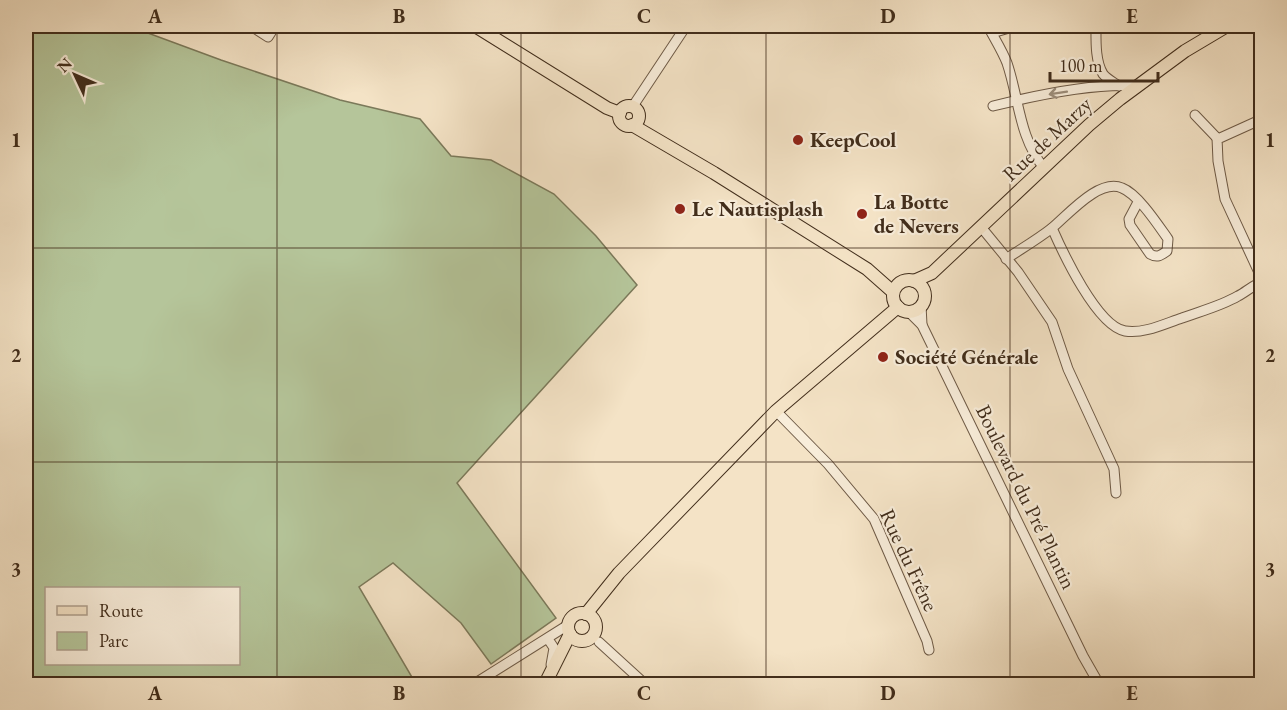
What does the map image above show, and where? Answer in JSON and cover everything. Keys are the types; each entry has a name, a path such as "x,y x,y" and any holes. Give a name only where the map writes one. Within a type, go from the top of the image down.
{"main road":[{"path":"475,26 607,108 620,113"},
{"name":"Rue de Marzy","path":"914,281 932,273 1089,125 1185,51 1227,26"},
{"path":"635,116 626,125 621,122 620,113 623,107 635,116 647,132 897,287"},
{"name":"Rue de Marzy","path":"923,291 932,273"},
{"path":"547,679 557,661 583,631 619,573 776,411 903,309 918,309 924,296 923,291 914,281 897,287"},
{"path":"897,287 893,298 903,309"}],"street":[{"path":"251,26 268,37 275,26"},
{"path":"635,116 686,26"},
{"path":"1016,26 990,29 1006,63 1026,139 1044,168"},
{"path":"1096,26 1099,64 1105,76 1119,86"},
{"path":"1103,87 1105,76"},
{"path":"993,106 1016,100 1103,87 1137,86"},
{"path":"1052,228 1064,256 1084,291 1108,323 1123,331 1146,330 1217,306 1238,297 1262,280 1258,260 1225,199 1216,138 1195,115"},
{"path":"1216,138 1262,119"},
{"path":"1006,259 1052,228 1085,199 1110,187 1123,188 1148,211 1168,239 1167,251 1160,256 1155,257 1150,254 1130,225 1129,219 1138,202"},
{"path":"981,227 1018,272 1052,322 1068,369 1114,469 1116,493"},
{"name":"Boulevard du Pré Plantin","path":"921,305 922,325 1083,656 1099,684"},
{"name":"Boulevard du Pré Plantin","path":"903,309 922,325"},
{"name":"Rue du Frêne","path":"776,411 828,464 874,519 927,641 928,650"},
{"path":"474,684 545,640 583,631 645,684"},
{"path":"545,640 554,648 547,679"}],"green space":[{"path":"26,26 129,26 340,100 420,119 451,156 491,160 554,194 596,236 637,285 457,483 556,618 491,664 461,623 393,563 359,587 416,684 26,684"}],"place":[{"name":"KeepCool","path":"798,140"},
{"name":"Le Nautisplash","path":"680,209"},
{"name":"La Botte de Nevers","path":"862,214"},
{"name":"Société Générale","path":"883,357"}]}
